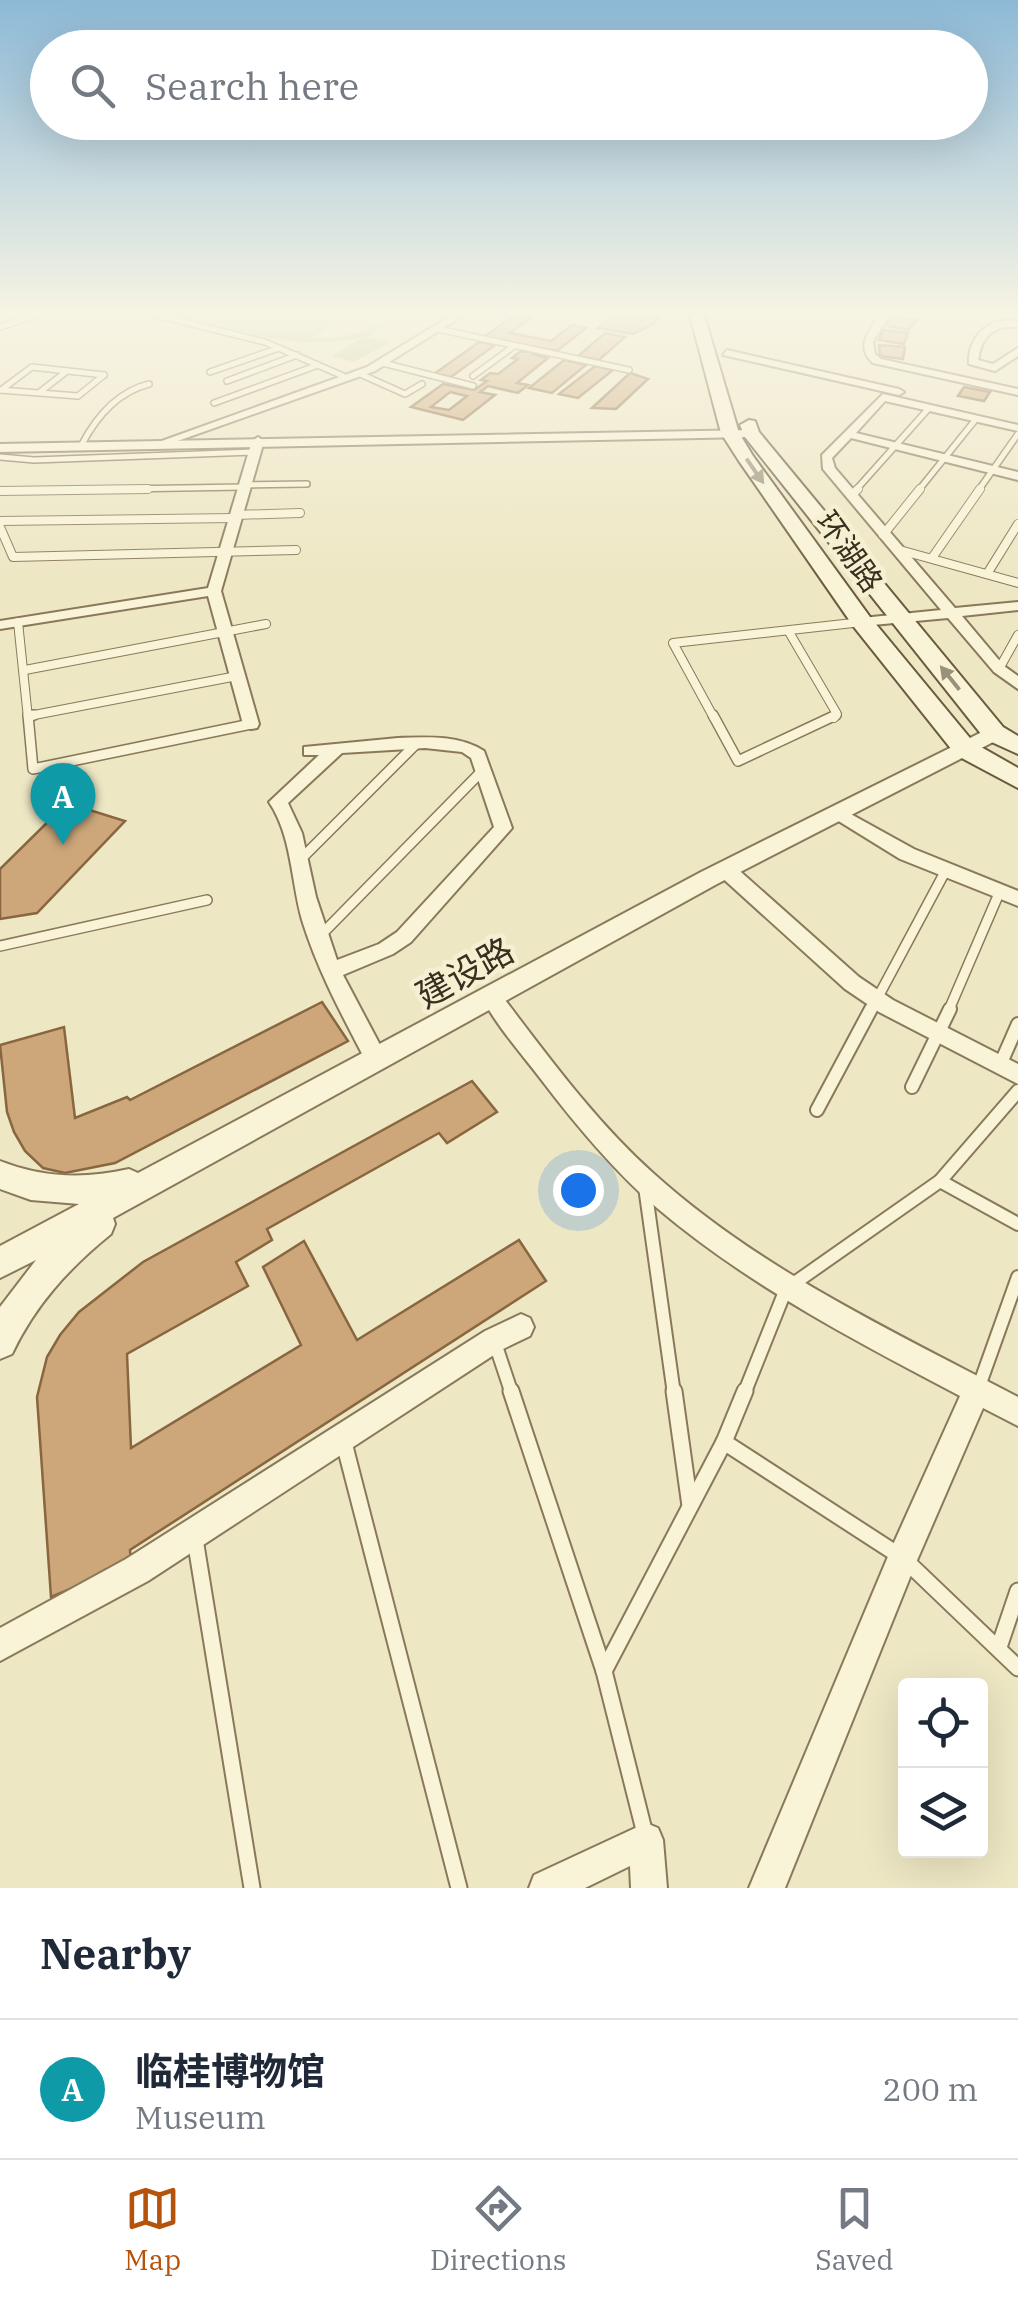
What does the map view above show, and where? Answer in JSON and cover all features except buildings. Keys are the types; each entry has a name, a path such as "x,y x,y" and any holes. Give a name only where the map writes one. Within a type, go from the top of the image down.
{"main road":[{"name":"环湖路","path":"729,403 740,433 862,622 965,749 1018,779"},
{"name":"环湖路","path":"736,403 740,433 902,618 994,732 1018,746"}],"street":[{"path":"165,442 270,403"},
{"path":"877,403 826,458 829,468 999,669 1018,684"},
{"path":"909,403 1018,431"},
{"path":"948,403 1018,419"},
{"path":"0,448 165,442 256,446 740,433"},
{"path":"848,434 1018,476"},
{"path":"251,724 214,591 256,446"},
{"path":"0,624 214,591"},
{"path":"862,622 1018,606"},
{"name":"建设路","path":"0,1264 726,870 994,732"},
{"path":"310,751 443,742 466,747 477,754 503,828 404,937 330,971"},
{"path":"337,748 278,802 286,811 330,971 377,1060"},
{"path":"838,813 907,854 1009,895"},
{"path":"726,870 835,969 878,1000 1009,1071"},
{"path":"492,998 644,1181 786,1289 1018,1412"},
{"path":"0,1175 42,1190 97,1191 168,1173"},
{"path":"0,1342 12,1315 66,1250 168,1173"},
{"path":"0,1645 108,1586 494,1340 521,1327"},
{"path":"767,1888 977,1390"},
{"path":"547,1888 646,1840 649,1888"}],"lane":[{"path":"81,446 96,420 115,403"},
{"path":"851,496 929,408"},
{"path":"884,535 976,418"},
{"path":"932,558 1018,431"},
{"path":"0,457 34,460 256,446"},
{"path":"0,491 307,484"},
{"path":"296,550 12,557 0,524 300,513"},
{"path":"988,574 1018,524"},
{"path":"895,548 1018,583"},
{"path":"18,622 26,670 33,769 251,724"},
{"path":"789,632 837,714 832,720 738,761 674,642 862,622"},
{"path":"26,670 266,624"},
{"path":"999,669 1018,634"},
{"path":"29,716 237,676"},
{"path":"298,863 416,744"},
{"path":"318,938 482,771"},
{"path":"817,1110 946,870"},
{"path":"912,1088 1009,895"},
{"path":"0,946 207,900"},
{"path":"1009,1071 1018,1024"},
{"path":"604,1672 724,1442 786,1289 940,1180 1018,1091"},
{"path":"940,1180 1018,1224"},
{"path":"644,1181 690,1506"},
{"path":"977,1390 1018,1276"},
{"path":"494,1340 604,1672 646,1840"},
{"path":"343,1437 460,1888"},
{"path":"724,1442 903,1558 1018,1668"},
{"path":"194,1533 252,1888"},
{"path":"1000,1647 1018,1591"}],"place":[{"name":"临桂博物馆","path":"63,845"}]}
